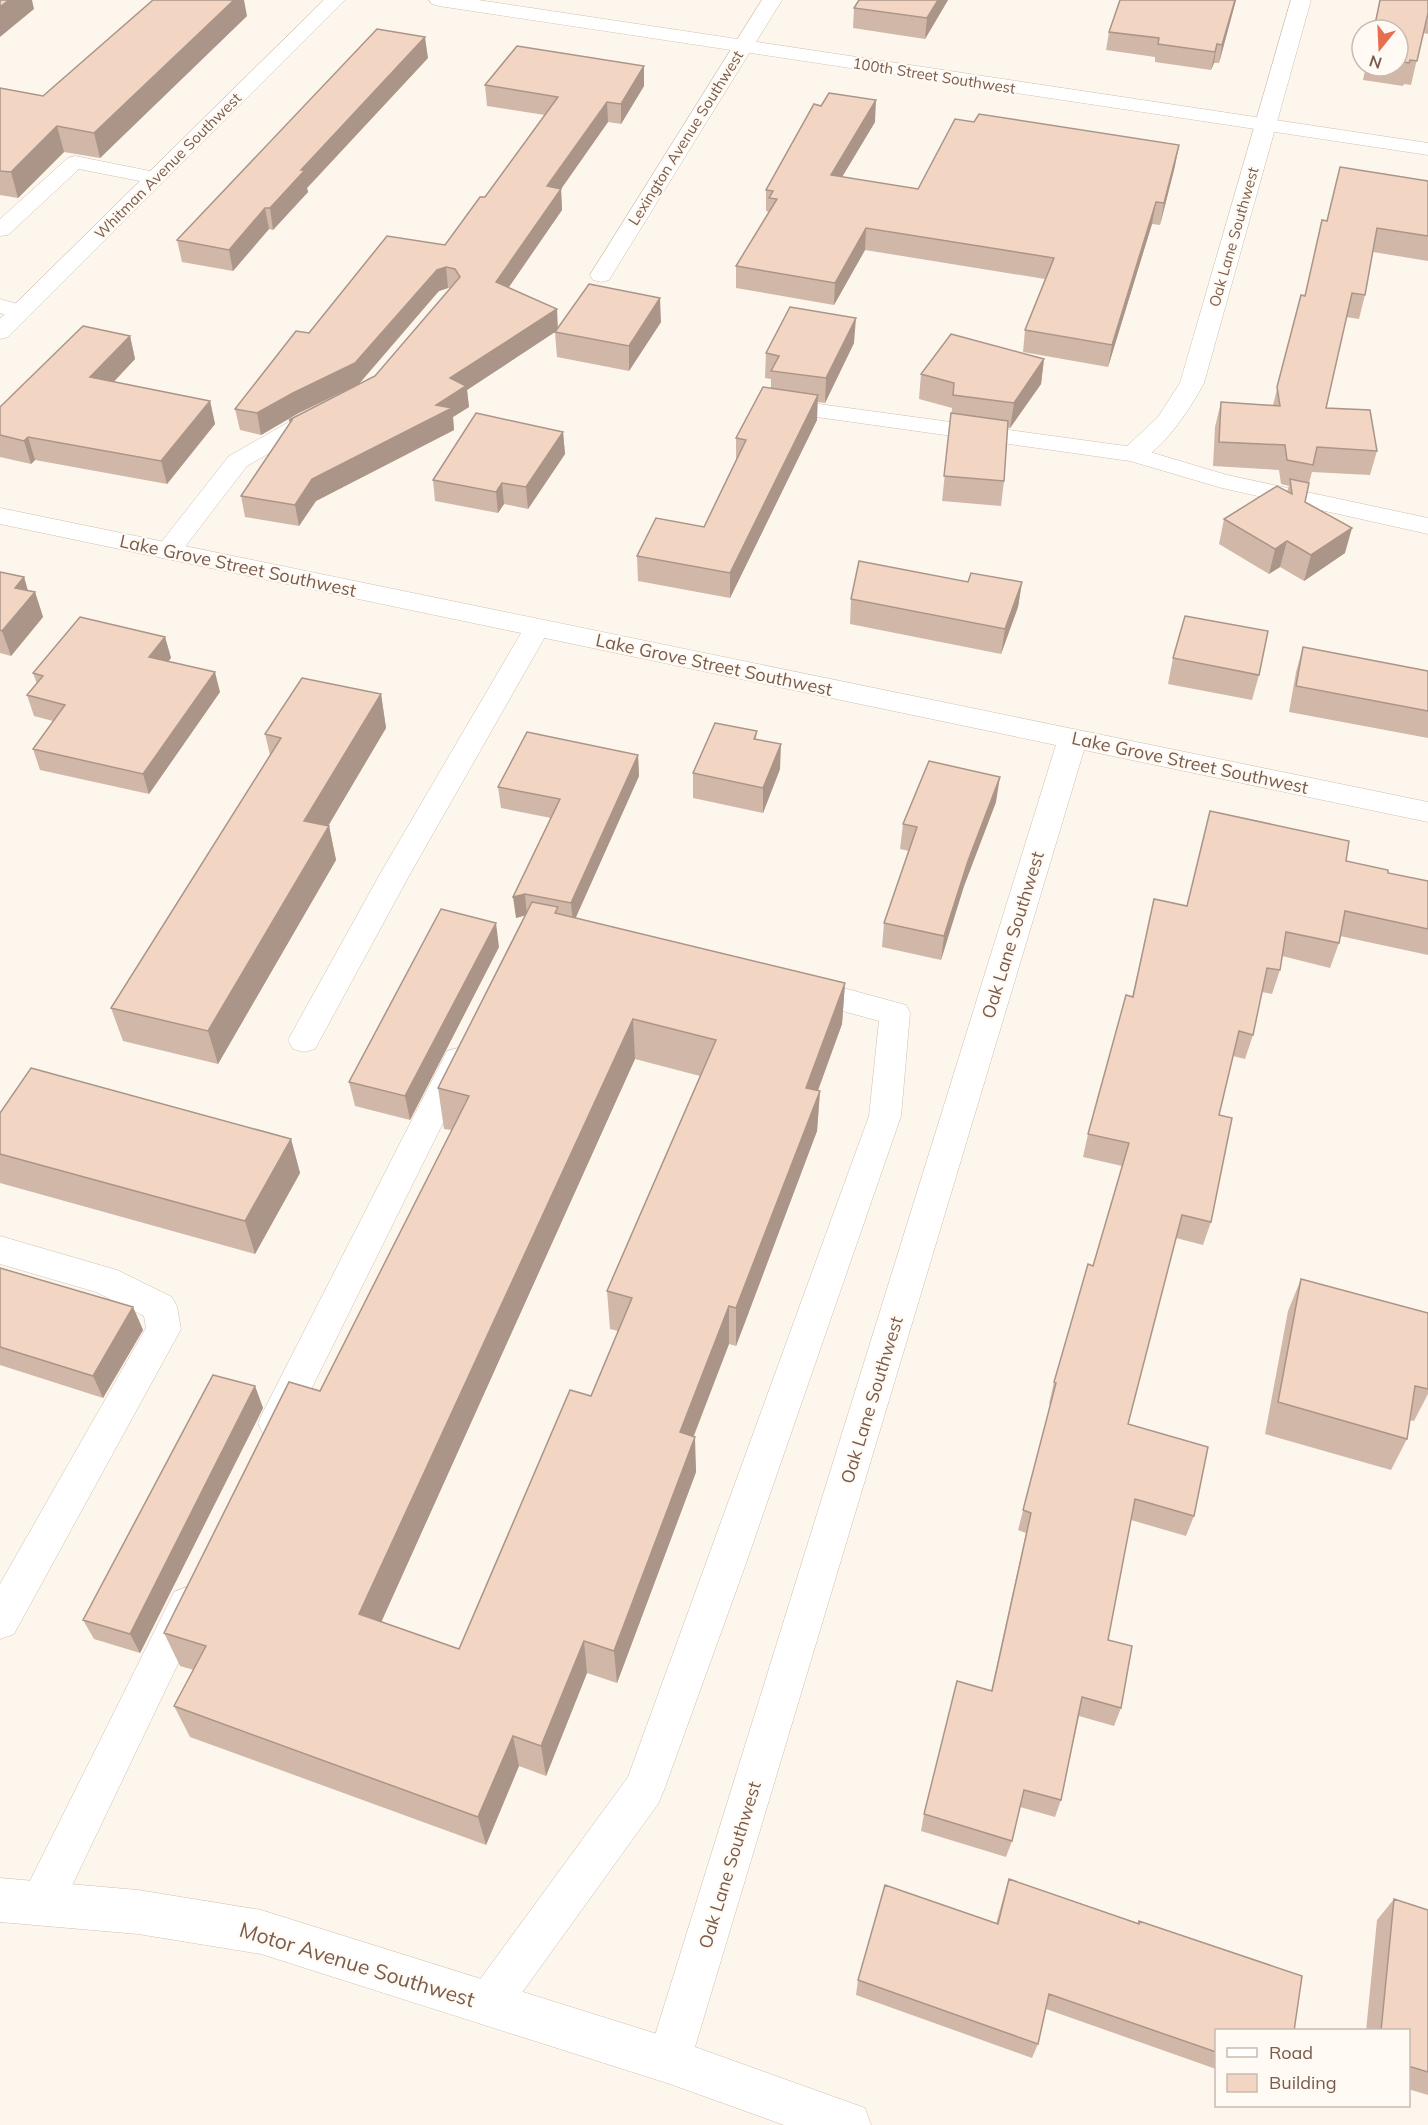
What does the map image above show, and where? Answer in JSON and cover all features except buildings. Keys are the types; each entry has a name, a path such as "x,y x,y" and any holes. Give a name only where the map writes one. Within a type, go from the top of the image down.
{"street":[{"name":"Whitman Avenue Southwest","path":"0,332 10,309 155,178 335,0"},
{"name":"100th Street Southwest","path":"440,0 1428,149"},
{"name":"Lexington Avenue Southwest","path":"601,275 772,0"},
{"name":"Oak Lane Southwest","path":"1133,454 1169,421 1182,404 1192,383 1301,0"},
{"name":"Lake Grove Street Southwest","path":"0,516 1428,812"},
{"name":"Oak Lane Southwest","path":"670,2061 1073,738"},
{"name":"Motor Avenue Southwest","path":"21,1902 138,1912 261,1932 670,2061 848,2125"}],"lane":[{"path":"0,230 75,162 155,178"},
{"path":"765,404 1133,454 1222,481 1428,526"},
{"path":"168,551 238,460 337,406"},
{"path":"304,1040 395,874 537,628"},
{"path":"488,2004 644,1790 725,1569 885,1116 894,1013 774,981"},
{"path":"262,1451 473,1029"},
{"path":"0,1250 105,1280 160,1307 164,1329 0,1621"},
{"path":"21,1902 199,1580"}]}
